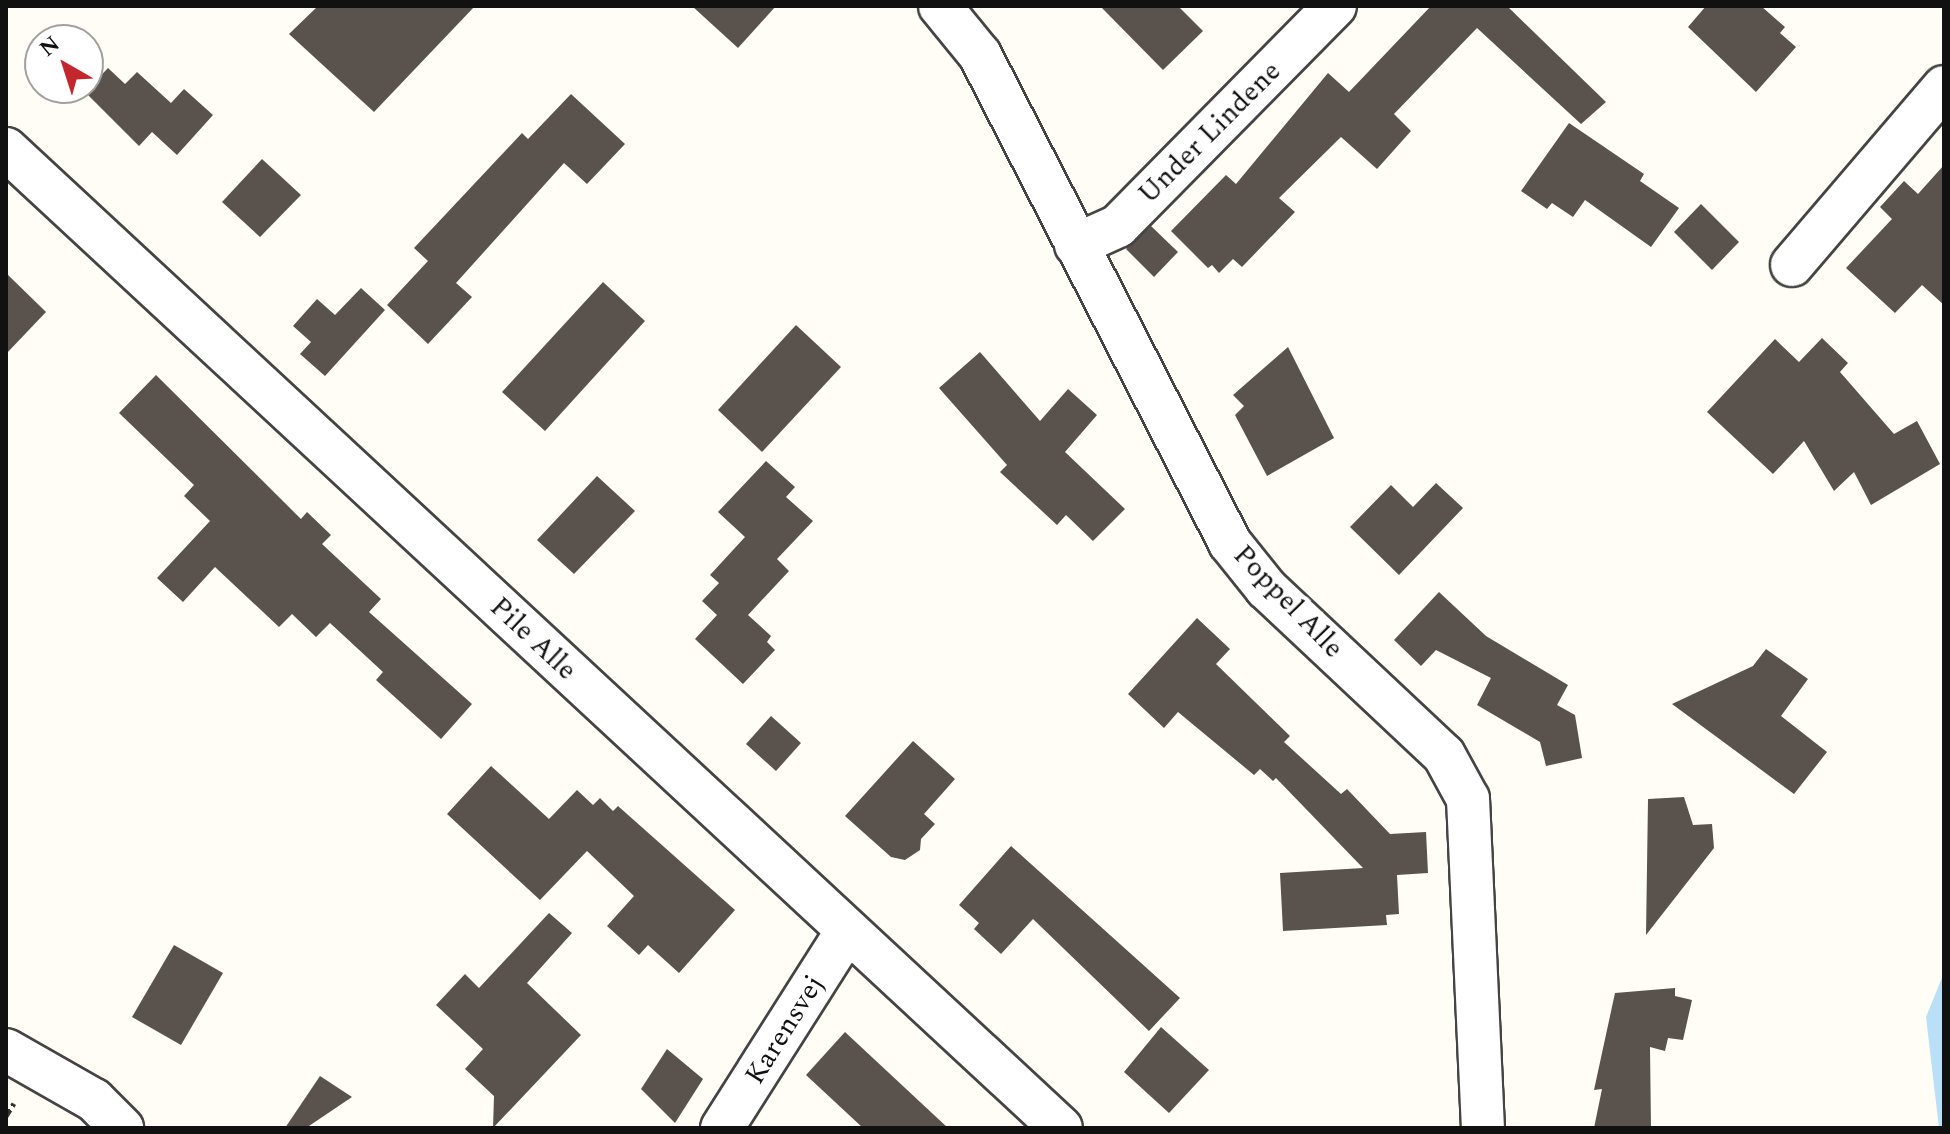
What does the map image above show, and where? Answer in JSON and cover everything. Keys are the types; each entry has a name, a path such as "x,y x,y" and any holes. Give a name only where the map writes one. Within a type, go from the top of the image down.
{"street":[{"name":"Poppel Alle","path":"940,6 980,55 1230,543 1266,588 1444,755 1468,799 1483,1128"},
{"name":"Under Lindene","path":"1076,245 1118,226 1335,6"},
{"path":"1792,265 1944,87"},
{"name":"Pile Alle","path":"6,149 1061,1128"},
{"name":"Karensvej","path":"722,1128 847,931"},
{"path":"6,1050 94,1100 122,1128"}],"water":[{"path":"1944,973 1944,1128 1939,1128 1926,1017"}],"building":[{"path":"318,6 475,6 374,112 289,34"},
{"path":"692,6 776,6 738,48"},
{"path":"1100,6 1178,6 1203,31 1163,70"},
{"path":"1431,6 1507,6 1606,102 1581,124 1477,28 1394,114 1411,131 1377,169 1341,137 1279,198 1295,212 1242,267 1233,259 1219,273 1212,265 1208,268 1171,231 1226,175 1236,184 1328,73 1349,92"},
{"path":"1706,6 1761,6 1785,27 1780,33 1796,47 1756,92 1688,27"},
{"path":"108,68 125,84 137,72 171,103 184,89 213,115 177,155 152,132 139,146 97,104 104,104 104,72"},
{"path":"571,94 625,144 587,184 564,163 456,283 472,297 428,344 387,305 428,261 414,248 522,133 528,139"},
{"path":"1569,123 1644,174 1640,181 1679,208 1651,247 1585,200 1573,217 1552,203 1547,209 1521,191"},
{"path":"262,159 301,195 260,237 222,202"},
{"path":"1944,165 1944,305 1922,285 1895,313 1846,268 1892,219 1880,207 1904,181 1918,194"},
{"path":"1701,204 1739,242 1712,270 1674,232"},
{"path":"1151,226 1178,252 1154,277 1126,249"},
{"path":"6,273 46,312 6,354"},
{"path":"603,282 645,321 545,431 502,392"},
{"path":"361,288 385,310 325,376 300,354 311,342 293,326 317,299 335,315"},
{"path":"796,325 841,367 762,452 718,410"},
{"path":"1822,338 1848,363 1840,372 1894,434 1917,421 1940,464 1871,505 1854,472 1834,491 1804,441 1773,474 1707,412 1775,339 1799,362"},
{"path":"1288,347 1334,438 1267,476 1235,415 1244,406 1233,395"},
{"path":"980,352 1040,421 1068,389 1097,415 1065,452 1125,509 1093,541 1066,515 1057,525 1000,472 1007,465 939,388"},
{"path":"156,375 301,519 307,512 331,535 322,544 381,599 369,612 472,704 441,739 376,680 383,672 330,623 316,637 292,614 279,627 215,567 183,602 157,578 210,521 184,496 194,485 119,413"},
{"path":"766,461 795,487 786,497 813,521 777,559 789,571 748,615 771,636 767,642 775,650 743,684 695,639 717,615 702,601 719,583 710,575 745,537 718,512"},
{"path":"597,476 635,511 574,574 537,540"},
{"path":"1436,483 1463,508 1399,575 1350,527 1391,485 1413,507"},
{"path":"1439,592 1486,636 1568,685 1557,705 1575,715 1582,758 1546,766 1540,742 1477,705 1491,678 1436,650 1421,666 1394,640"},
{"path":"1197,618 1230,649 1216,664 1290,736 1284,742 1341,794 1347,789 1390,834 1426,832 1428,873 1397,875 1399,914 1386,915 1387,925 1283,931 1280,873 1363,868 1276,778 1273,781 1260,769 1254,775 1178,712 1164,728 1128,694"},
{"path":"1766,649 1808,679 1781,716 1827,752 1794,794 1672,704 1753,666"},
{"path":"771,716 801,743 776,771 746,744"},
{"path":"913,741 955,779 924,814 935,824 921,839 920,850 905,860 891,857 845,816"},
{"path":"491,766 549,819 577,790 593,805 600,798 613,811 618,806 735,910 679,973 648,945 639,955 607,926 634,896 587,851 540,900 447,814"},
{"path":"1684,797 1693,825 1712,824 1714,848 1646,935 1648,799"},
{"path":"1011,846 1180,998 1149,1031 1033,919 1001,954 974,929 979,923 959,905"},
{"path":"549,913 572,933 527,983 581,1035 493,1128 494,1096 465,1069 483,1049 436,1005 465,974 479,988"},
{"path":"174,945 223,973 181,1045 132,1017"},
{"path":"1675,988 1675,996 1692,1000 1683,1040 1668,1038 1665,1051 1650,1047 1651,1128 1594,1128 1602,1089 1594,1090 1615,993"},
{"path":"1161,1027 1209,1070 1169,1113 1124,1072"},
{"path":"845,1032 948,1128 863,1128 806,1075"},
{"path":"667,1049 703,1079 675,1123 641,1089"},
{"path":"320,1076 352,1097 306,1128 285,1128"}]}
